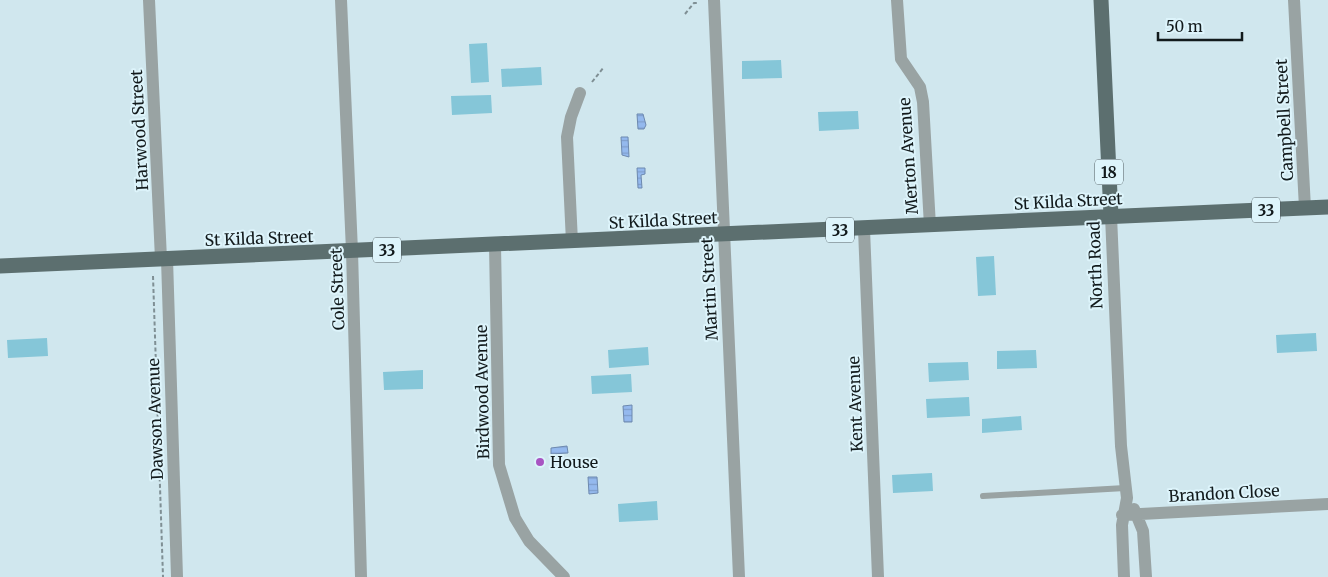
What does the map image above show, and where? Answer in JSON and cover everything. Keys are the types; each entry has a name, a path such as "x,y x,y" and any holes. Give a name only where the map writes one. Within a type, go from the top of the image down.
{"main road":[{"name":"North Road","path":"1101,0 1111,216"},
{"name":"St Kilda Street","path":"0,266 1328,207"}],"street":[{"name":"Harwood Street","path":"149,0 164,259"},
{"name":"Cole Street","path":"341,0 352,251 361,577"},
{"name":"Martin Street","path":"714,0 739,577"},
{"name":"Merton Avenue","path":"897,0 901,59 920,87 924,102 930,226"},
{"name":"Campbell Street","path":"1294,0 1305,208"},
{"path":"572,242 567,137 571,117 580,93"},
{"name":"North Road","path":"1111,216 1121,446 1126,493 1122,515 1124,577"},
{"name":"Kent Avenue","path":"864,229 878,577"},
{"name":"Birdwood Avenue","path":"494,245 500,465 515,518 528,541 564,577"},
{"name":"Dawson Avenue","path":"164,259 177,577"},
{"name":"North Road","path":"1126,493 1138,514 1143,532 1146,577"},
{"name":"Brandon Close","path":"1122,515 1328,504"}],"lane":[{"path":"983,496 1126,493"}],"path":[{"path":"685,14 694,3 698,3"},
{"path":"592,82 604,68"},
{"path":"153,276 163,577"}],"shaded area":[{"path":"487,43 489,82 471,83 469,44"},
{"path":"781,60 782,78 742,79 742,61"},
{"path":"541,67 542,85 502,87 501,69"},
{"path":"491,95 492,113 452,115 451,96"},
{"path":"858,111 859,129 819,131 818,112"},
{"path":"637,114 643,114 646,125 644,129 638,129"},
{"path":"621,137 628,137 629,157 622,155"},
{"path":"637,168 645,168 645,174 641,175 642,188 638,188"},
{"path":"994,256 996,295 978,296 976,257"},
{"path":"1316,333 1317,351 1277,353 1276,335"},
{"path":"47,338 48,356 8,358 7,340"},
{"path":"648,347 649,365 609,368 608,350"},
{"path":"1036,350 1037,368 997,369 997,351"},
{"path":"968,362 969,380 929,382 928,363"},
{"path":"423,370 423,389 384,390 383,372"},
{"path":"631,374 632,392 592,394 591,376"},
{"path":"969,397 970,416 927,418 926,399"},
{"path":"632,405 632,422 624,422 623,406"},
{"path":"1021,416 1022,430 982,433 982,419"},
{"path":"567,446 568,453 551,454 551,448"},
{"path":"932,473 933,491 893,493 892,475"},
{"path":"588,477 597,477 598,493 589,494"},
{"path":"657,501 658,520 619,522 618,504"}],"place":[{"name":"House","path":"540,462"}]}
